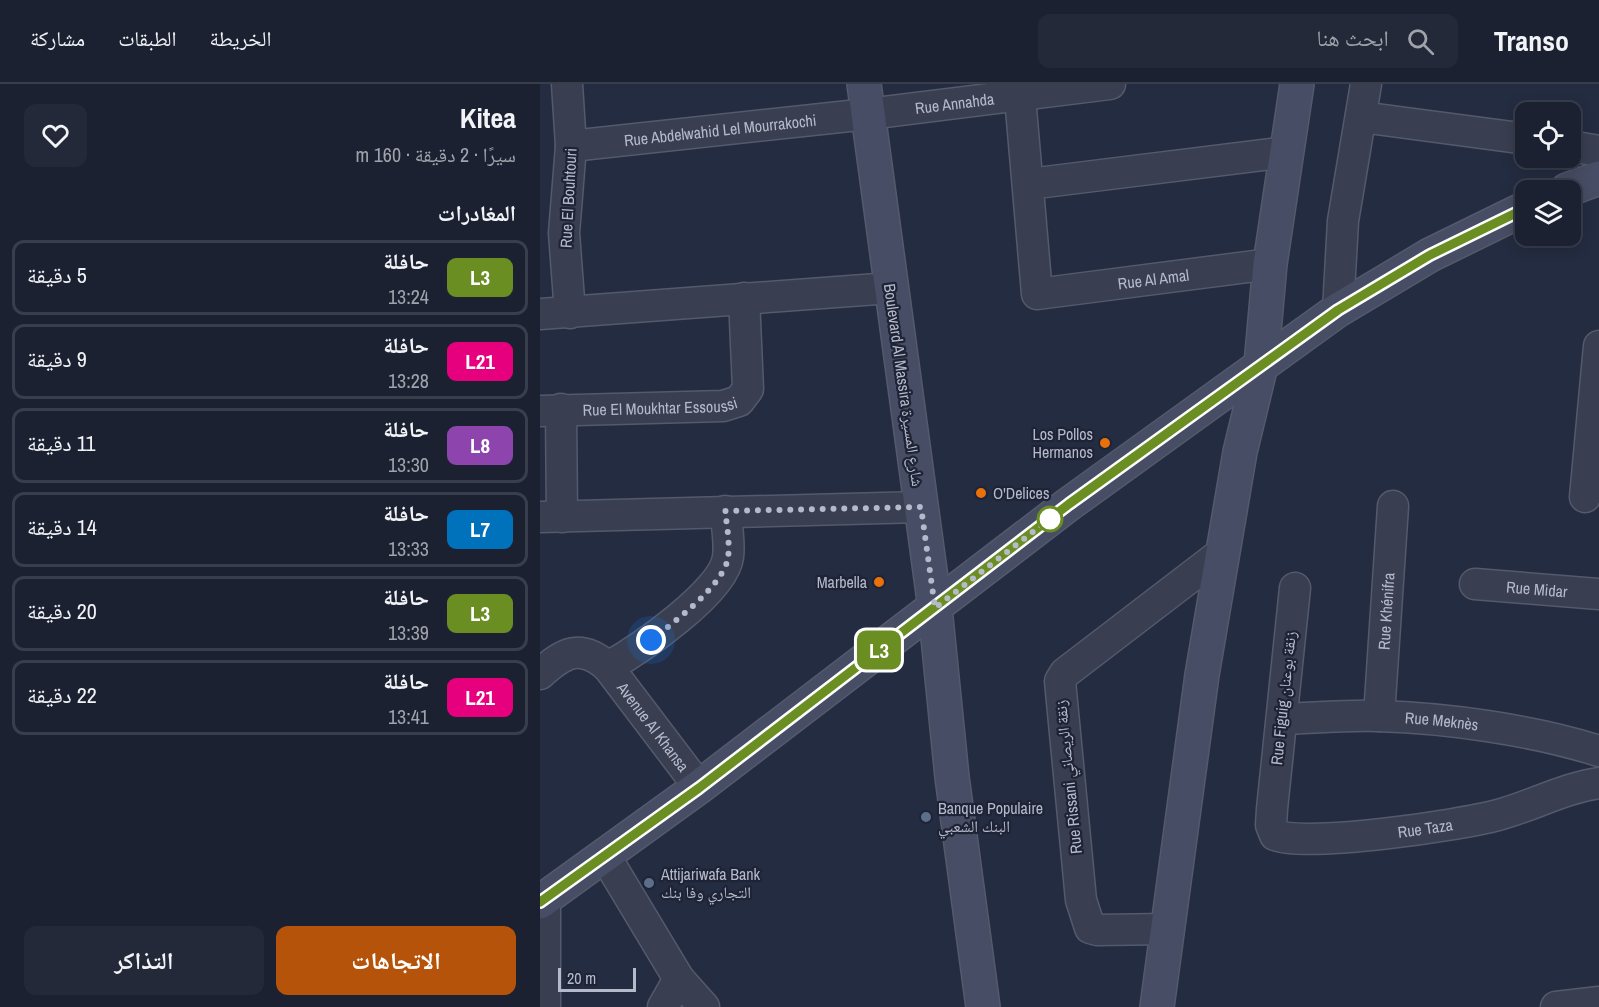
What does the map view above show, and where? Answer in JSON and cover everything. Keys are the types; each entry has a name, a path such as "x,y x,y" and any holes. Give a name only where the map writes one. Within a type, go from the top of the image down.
{"main road":[{"path":"1157,1007 1192,745 1223,552 1240,452 1262,365 1270,264 1297,84"},
{"name":"Boulevard Al Massira شارع المسيرة","path":"866,99 935,608 952,777 983,1007"},
{"path":"1581,185 1599,178"},
{"path":"542,901 699,788 1069,504 1338,310 1430,255 1515,213"}],"street":[{"name":"Rue El Bouhtouri","path":"567,84 571,146 552,235 570,313"},
{"name":"Rue Annahda","path":"866,99 1020,97 1110,84"},
{"path":"1338,310 1343,221 1366,84"},
{"path":"1020,97 1029,184 1287,152"},
{"name":"Rue Abdelwahid Lel Mourrakochi","path":"571,146 866,99"},
{"path":"1361,117 1515,138"},
{"path":"1581,148 1599,151"},
{"name":"Rue Al Amal","path":"1029,184 1038,294 1270,264"},
{"path":"540,314 891,288"},
{"name":"Rue El Moukhtar Essoussi","path":"550,410 723,406 739,401 748,389 744,298"},
{"path":"1585,497 1597,359"},
{"path":"550,410 551,517 921,507"},
{"name":"Rue Khénifra","path":"1379,716 1393,506"},
{"path":"540,674 560,658 577,652 596,657 608,667 636,651 666,628 716,583 728,557 725,511"},
{"name":"Rue Rissani زنقة الريصاني","path":"1168,929 1097,930 1090,928 1086,921 1080,888 1060,681 1065,673 1111,636 1223,552"},
{"name":"Rue Midar","path":"1475,584 1599,594"},
{"name":"Rue Figuig زنقة بوعنان","path":"1272,808 1294,588"},
{"name":"Avenue Al Khansa","path":"608,667 699,788"},
{"name":"Rue Meknès","path":"1282,719 1379,716 1514,732 1575,743 1599,751"},
{"name":"Rue Taza","path":"1272,808 1271,825 1275,836 1284,838 1332,837 1410,830 1484,818 1599,783"},
{"path":"605,856 679,979 704,1007"},
{"path":"542,901 545,1007"},
{"path":"663,1007 679,979"},
{"path":"1556,1007 1599,1002"}],"bus line":[{"name":"L3","path":"540,902 699,788 1069,504 1338,310 1430,255 1515,213"}],"place":[{"name":"Los Pollos Hermanos","path":"1105,443"},
{"name":"O'Delices","path":"981,493"},
{"name":"Marbella","path":"879,582"},
{"name":"Banque Populaire البنك الشعبي","path":"926,817"},
{"name":"Attijariwafa Bank التجاري وفا بنك","path":"649,883"}],"route":[{"path":"651,640 716,583 725,569 728,557 725,511 921,507 935,608 1052,517 1050,519"}]}
